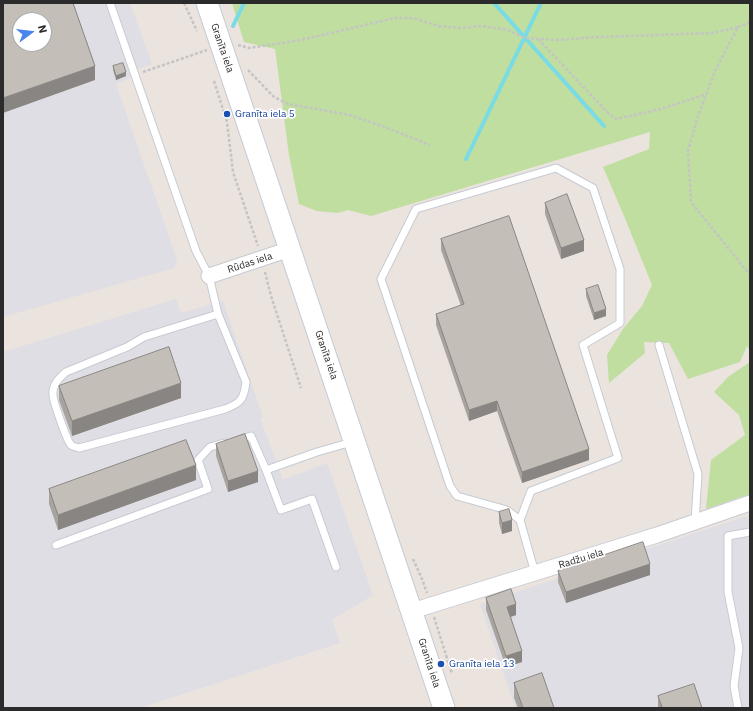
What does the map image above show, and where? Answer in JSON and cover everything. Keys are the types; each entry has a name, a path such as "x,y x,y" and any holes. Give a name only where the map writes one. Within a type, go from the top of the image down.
{"main road":[{"name":"Granīta iela","path":"207,3 212,51 290,249 444,708"}],"street":[{"name":"Rūdas iela","path":"209,276 290,249"},
{"name":"Radžu iela","path":"412,611 657,535 750,503"}],"lane":[{"path":"110,3 196,251 209,276 218,314 246,382 245,392 241,400 234,405 79,448 71,445 66,436 53,396 55,384 60,377 66,372 128,347 144,337 218,314"},
{"path":"520,520 507,510 457,496 450,486 381,279 416,209 556,168 593,188 620,269 620,323 582,345 618,458 531,491 520,520 535,573"},
{"path":"659,345 698,474 695,522"},
{"path":"56,545 208,489 198,460 210,447 251,436 281,510 312,499 336,566"},
{"path":"266,470 354,441"},
{"path":"738,708 734,686 739,648 728,592 728,536 750,532"}],"path":[{"path":"184,3 200,37"},
{"path":"135,75 231,44 249,48 301,40 395,18 413,18 439,26 460,28 482,26 508,30 525,38 558,40 713,33 738,27 750,22"},
{"path":"738,27 715,71 697,119 688,151 691,202 750,275"},
{"path":"538,38 607,112 616,119 661,109 707,94"},
{"path":"245,65 274,97 288,104 350,115 430,145"},
{"path":"213,79 227,122 233,172 262,258 271,296 301,388"}],"shaded area":[{"path":"3,3 130,3 152,64 138,69 128,79 116,84 177,260 174,268 3,317"},
{"path":"176,299 181,313 223,301 263,417 260,418 283,480 327,463 373,595 332,620 340,643 140,708 3,708 3,352"},
{"path":"750,515 750,708 515,708 480,604"}],"green space":[{"path":"232,3 750,3 750,351 747,346 740,362 688,379 669,343 644,342 645,353 609,383 607,355 623,329 642,306 652,285 603,167 649,149 650,132 371,216 348,210 338,213 317,211 299,204 289,155 275,49 244,42"},
{"path":"750,362 750,494 706,509 711,460 745,435 739,415 714,392 728,377"}],"building":[{"path":"3,3 73,3 95,66 3,98"},
{"path":"123,63 126,72 116,76 113,66"},
{"path":"567,194 584,240 561,248 545,203"},
{"path":"509,216 589,449 522,472 497,401 469,410 436,314 464,304 441,239"},
{"path":"598,285 606,309 594,313 586,289"},
{"path":"169,347 181,383 72,421 59,386"},
{"path":"245,434 258,471 228,481 216,444"},
{"path":"186,440 196,465 58,515 49,489"},
{"path":"509,509 512,520 502,523 499,512"},
{"path":"643,542 650,564 566,592 558,571"},
{"path":"511,589 516,604 507,607 522,651 506,656 486,598"},
{"path":"542,673 554,708 523,708 514,683"},
{"path":"694,684 702,708 658,708 662,707 658,696"}],"waterway":[{"path":"233,26 244,3"},
{"path":"494,3 604,126"},
{"path":"466,159 541,3"}],"place":[{"name":"Granīta iela 5","path":"227,114"},
{"name":"Granīta iela 13","path":"441,664"}]}
